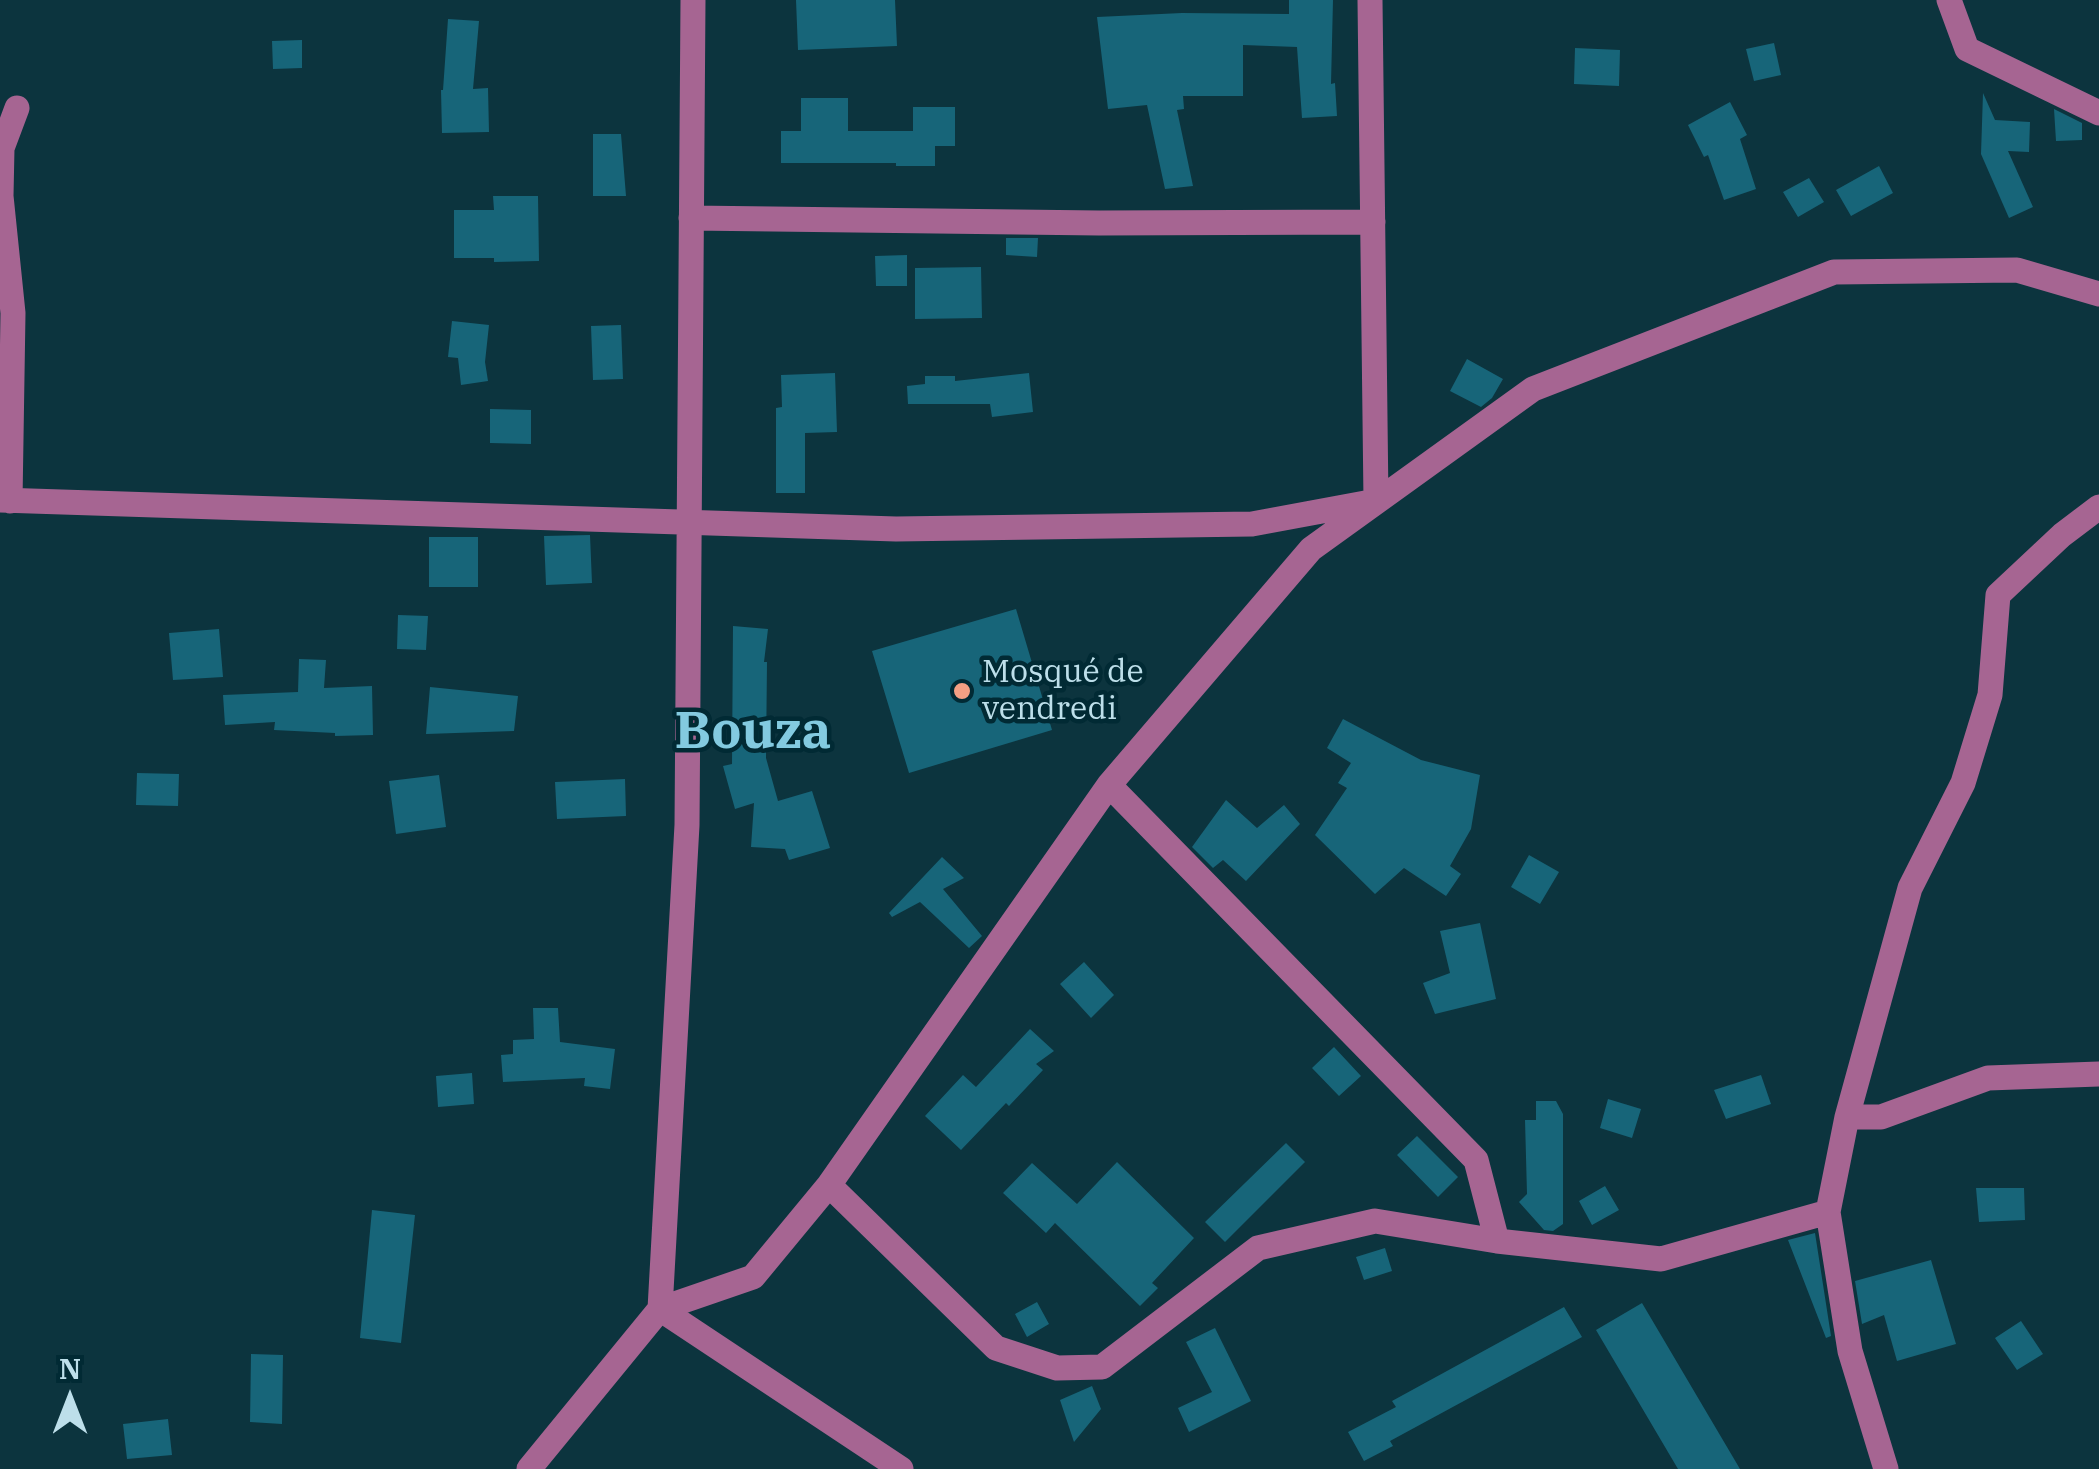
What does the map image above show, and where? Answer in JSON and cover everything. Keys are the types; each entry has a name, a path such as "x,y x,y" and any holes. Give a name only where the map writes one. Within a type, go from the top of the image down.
{"street":[{"path":"660,1309 686,825 693,0"},
{"path":"1370,0 1376,501"},
{"path":"1948,0 1968,48 2099,113"},
{"path":"17,108 2,148 1,196 13,313 5,500 896,529 1252,524 1376,501"},
{"path":"691,218 1099,224 1373,222"},
{"path":"529,1469 660,1309 753,1277 830,1185 1109,785 1311,548 1533,389 1834,272 2017,270 2099,294"},
{"path":"1886,1469 1850,1352 1828,1212 1847,1118 1910,888 1963,782 1990,695 1998,595 2062,535 2099,507"},
{"path":"1109,785 1476,1160 1496,1241"},
{"path":"1847,1118 1881,1117 1988,1078 2099,1074"},
{"path":"830,1185 996,1348 1058,1368 1102,1367 1258,1248 1376,1220 1496,1241 1660,1259 1828,1212"},
{"path":"660,1309 901,1469"}],"building":[{"path":"796,0 895,0 897,46 798,50"},
{"path":"1289,0 1333,0 1331,84 1335,83 1337,116 1302,118 1297,47 1243,45 1243,96 1183,96 1184,109 1177,110 1193,186 1165,189 1147,105 1108,109 1097,17 1289,14"},
{"path":"448,19 479,21 473,89 488,88 489,132 442,133 441,90"},
{"path":"302,40 302,68 273,69 272,41"},
{"path":"1774,43 1781,75 1754,81 1746,49"},
{"path":"1575,48 1620,50 1619,86 1574,84"},
{"path":"1983,93 1995,120 2030,122 2029,152 2008,151 2033,207 2009,218 1981,154"},
{"path":"801,98 848,98 848,131 913,131 913,107 955,107 955,146 935,146 935,166 781,163 781,131 801,131"},
{"path":"1730,102 1747,135 1740,139 1756,189 1724,200 1708,155 1704,157 1688,125"},
{"path":"2054,109 2082,123 2082,140 2056,141"},
{"path":"593,134 621,134 626,196 593,196"},
{"path":"1879,166 1893,193 1851,216 1836,190"},
{"path":"1809,178 1824,202 1798,217 1783,192"},
{"path":"493,196 538,196 539,261 454,258 454,210 494,210"},
{"path":"1006,238 1038,238 1037,257 1006,255"},
{"path":"907,255 907,286 876,286 875,256"},
{"path":"981,267 982,318 915,319 915,268"},
{"path":"452,321 489,325 485,362 488,381 461,385 458,358 448,357"},
{"path":"621,325 623,379 593,380 591,326"},
{"path":"1467,359 1503,379 1492,398 1481,407 1450,391"},
{"path":"835,373 837,432 805,433 805,493 776,493 776,408 782,407 781,375"},
{"path":"1029,373 1033,412 992,417 990,404 908,404 907,386 925,384 925,376 955,376 955,381"},
{"path":"490,409 531,410 531,444 490,443"},
{"path":"590,535 592,583 546,585 544,536"},
{"path":"429,537 478,537 478,587 429,587"},
{"name":"Mosqué de vendredi","path":"1016,609 1052,730 909,773 872,651"},
{"path":"398,615 428,616 426,650 397,649"},
{"path":"733,626 768,629 764,662 766,758 778,801 812,791 830,848 789,860 785,849 751,847 754,803 735,809 723,766 732,764"},
{"path":"219,629 223,677 173,680 169,633"},
{"path":"299,659 326,660 324,688 372,686 373,735 274,730 275,722 225,725 223,695 298,692"},
{"path":"430,687 518,696 514,731 426,734"},
{"path":"1343,719 1421,760 1480,775 1471,829 1450,866 1461,874 1446,896 1404,868 1375,894 1315,835 1347,788 1338,783 1351,763 1327,748"},
{"path":"137,773 179,774 178,806 136,805"},
{"path":"439,775 446,827 396,834 389,781"},
{"path":"625,779 626,816 557,819 555,782"},
{"path":"1226,800 1257,828 1284,805 1300,824 1246,881 1223,860 1213,868 1192,847"},
{"path":"1529,855 1559,872 1540,904 1511,887"},
{"path":"942,857 964,878 943,889 982,936 969,948 920,902 892,917 889,913"},
{"path":"1480,923 1496,999 1435,1014 1423,983 1450,973 1440,931"},
{"path":"1084,962 1114,995 1091,1018 1060,984"},
{"path":"533,1008 558,1008 560,1042 615,1049 610,1089 584,1086 585,1078 503,1082 501,1055 513,1054 513,1040 534,1039"},
{"path":"1030,1029 1054,1051 1036,1064 1043,1070 961,1150 925,1116 963,1075 976,1087"},
{"path":"1334,1047 1361,1076 1339,1096 1312,1068"},
{"path":"472,1073 474,1104 438,1107 436,1076"},
{"path":"1761,1075 1771,1104 1726,1119 1714,1090"},
{"path":"1608,1099 1641,1109 1632,1138 1600,1128"},
{"path":"1536,1101 1556,1101 1563,1114 1563,1224 1553,1231 1544,1230 1519,1202 1527,1194 1525,1120 1536,1120"},
{"path":"1417,1136 1458,1177 1438,1197 1397,1155"},
{"path":"1286,1143 1305,1162 1225,1242 1205,1222"},
{"path":"1117,1162 1194,1238 1152,1283 1158,1288 1140,1306 1055,1223 1046,1233 1003,1193 1032,1163 1077,1204"},
{"path":"1605,1186 1619,1210 1592,1225 1579,1201"},
{"path":"1976,1188 2024,1188 2025,1220 1979,1222"},
{"path":"372,1210 415,1215 401,1343 360,1338"},
{"path":"1815,1233 1831,1336 1826,1338 1788,1240"},
{"path":"1385,1248 1392,1271 1364,1280 1356,1257"},
{"path":"1931,1260 1956,1344 1897,1361 1884,1315 1862,1324 1855,1281"},
{"path":"1037,1302 1049,1324 1027,1337 1015,1314"},
{"path":"1642,1303 1740,1469 1678,1469 1596,1330"},
{"path":"1564,1307 1582,1337 1390,1441 1393,1446 1364,1461 1348,1432 1396,1407 1392,1401"},
{"path":"2021,1321 2043,1354 2017,1370 1995,1338"},
{"path":"1215,1328 1251,1401 1189,1432 1178,1408 1212,1392 1186,1342"},
{"path":"251,1354 283,1355 282,1424 250,1422"},
{"path":"1092,1386 1101,1409 1074,1442 1060,1400"},
{"path":"168,1419 172,1455 127,1459 123,1424"}],"place":[{"name":"Mosqué de vendredi","path":"962,691"}],"district":[{"name":"Bouza","path":"753,733"}]}
